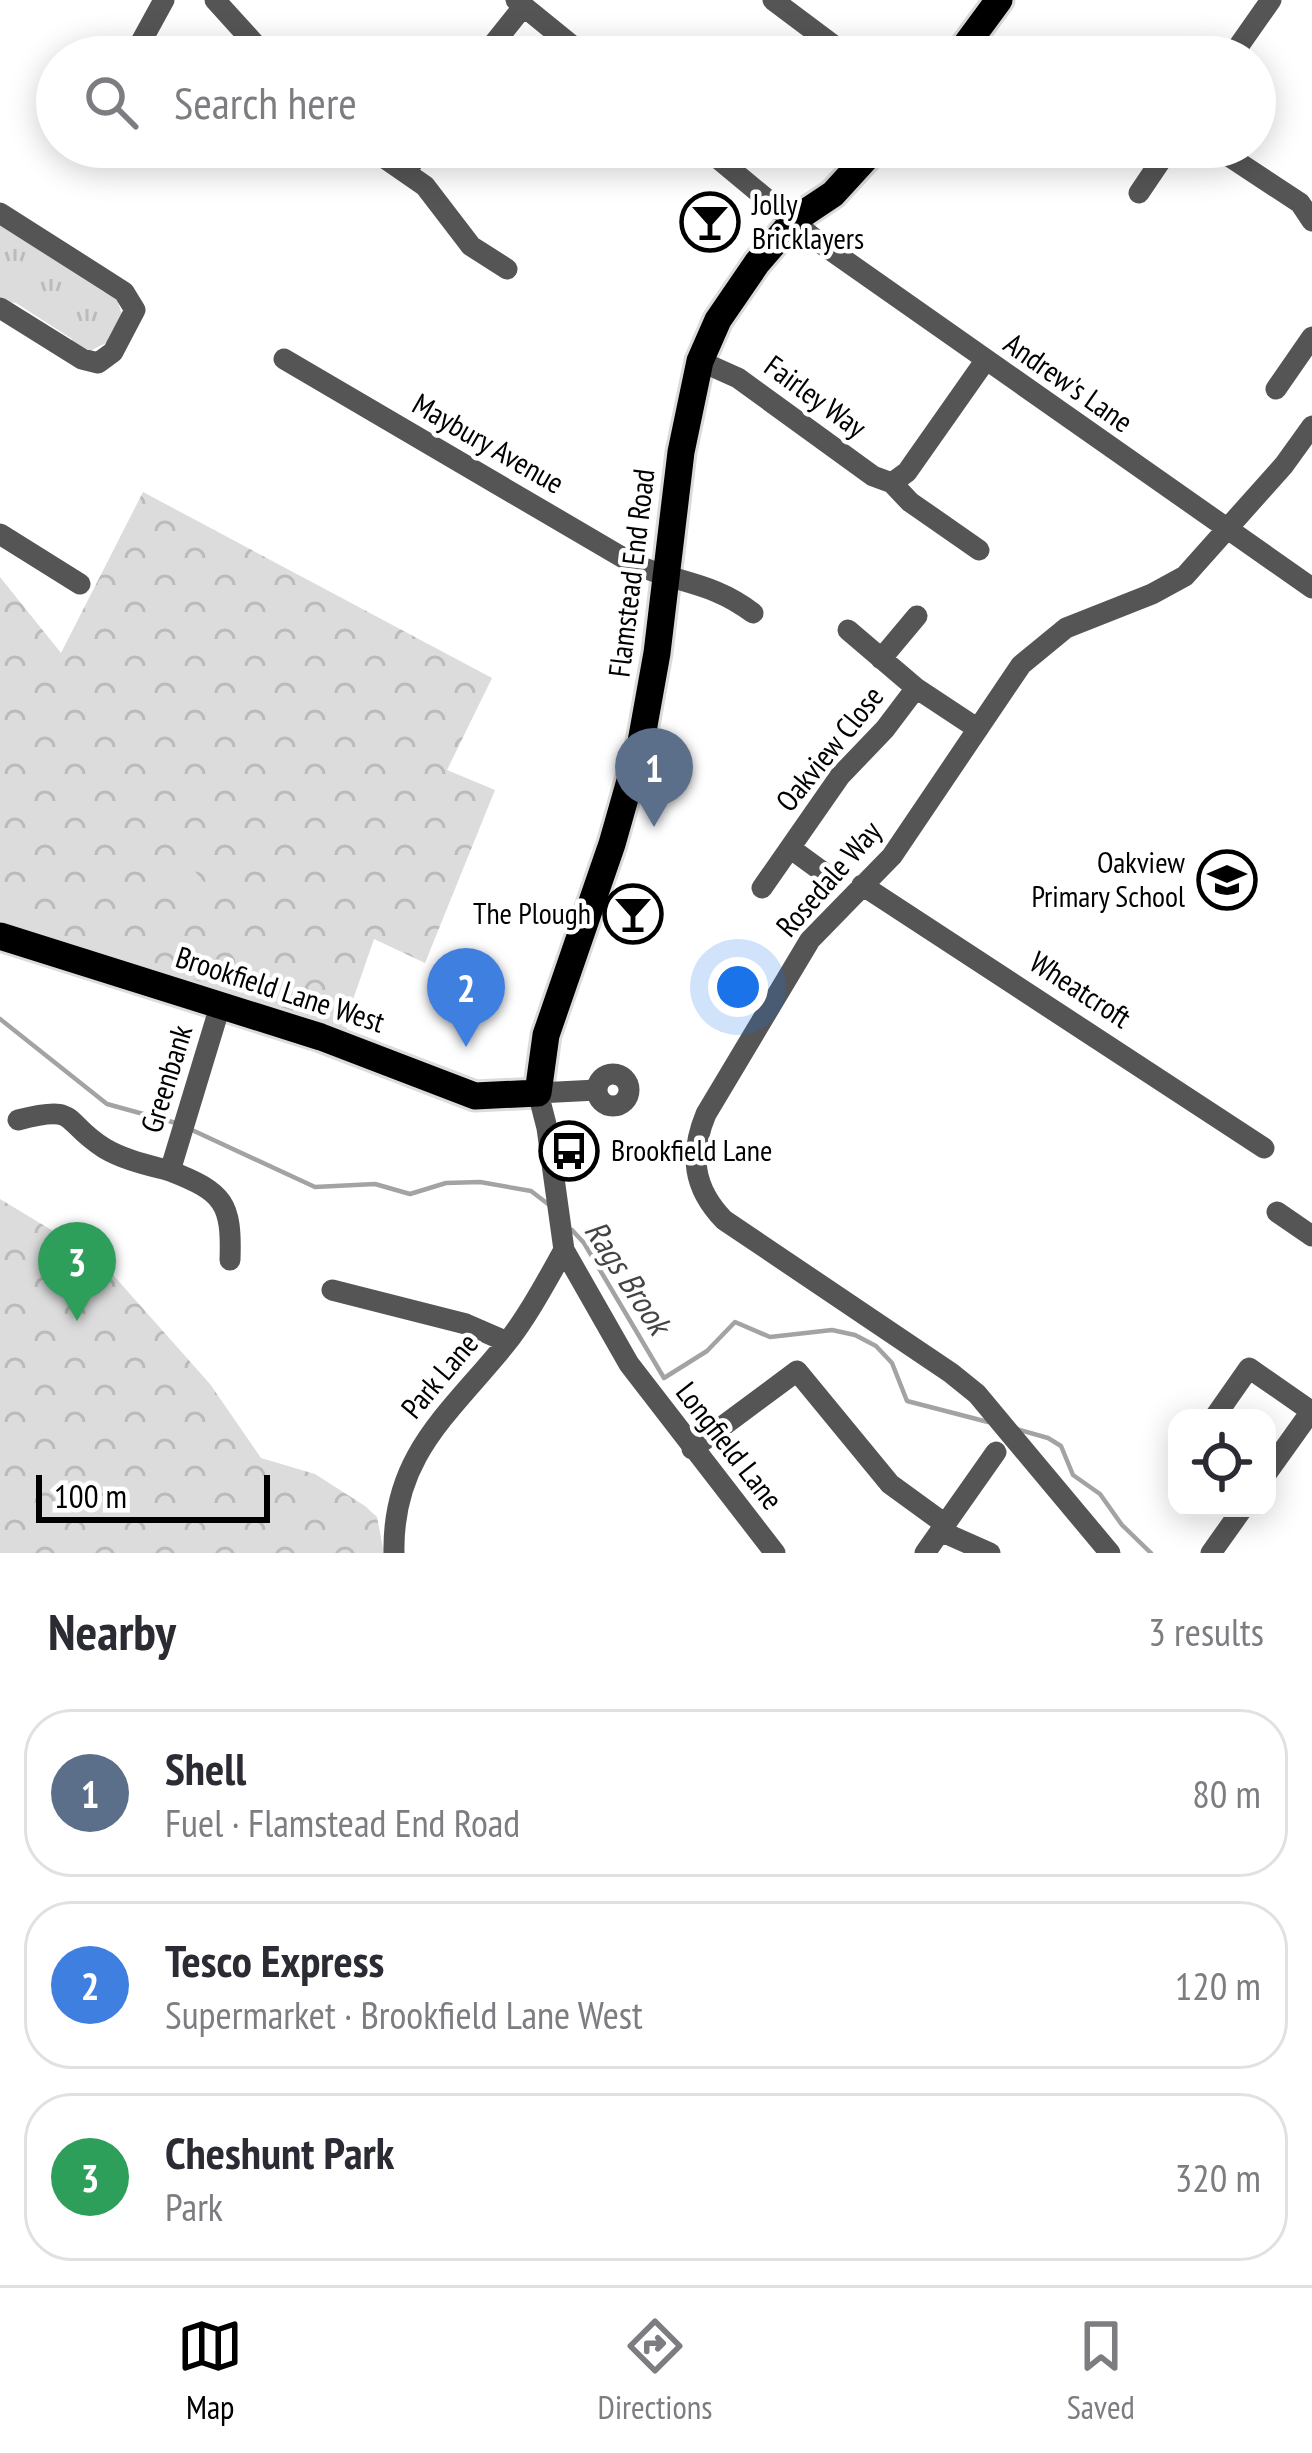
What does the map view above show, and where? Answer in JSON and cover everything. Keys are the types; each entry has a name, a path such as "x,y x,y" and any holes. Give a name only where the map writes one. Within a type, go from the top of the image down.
{"main road":[{"path":"972,36 999,0"},
{"name":"Flamstead End Road","path":"538,1094 546,1035 633,776 650,695 688,408 700,361 718,320 757,263 794,220 833,194 857,168"},
{"name":"Brookfield Lane West","path":"0,937 376,1056 475,1096 538,1094"}],"street":[{"path":"144,36 164,0"},
{"path":"215,0 248,36"},
{"path":"773,0 821,36"},
{"path":"1245,36 1270,0"},
{"path":"498,36 519,3 560,36"},
{"path":"401,168 432,193 471,246 507,269"},
{"name":"Andrew's Lane","path":"730,168 985,362 1312,588"},
{"path":"1139,193 1156,168"},
{"path":"1246,168 1311,213"},
{"path":"0,213 124,292 135,310 112,352 98,363 0,308"},
{"path":"1276,389 1312,337"},
{"name":"Maybury Avenue","path":"284,359 632,563 664,578 714,588 753,613"},
{"name":"Fairley Way","path":"700,361 738,378 873,476 892,483 910,502 979,550"},
{"path":"892,483 907,472 985,362"},
{"name":"Rosedale Way","path":"1110,1553 994,1412 951,1372 739,1232 710,1206 697,1176 696,1142 706,1114 810,940 892,856 1034,651 1066,628 1185,576 1209,554 1226,526 1284,465 1312,426"},
{"path":"0,534 80,584"},
{"path":"880,659 917,616"},
{"name":"Oakview Close","path":"848,630 916,688 977,729"},
{"name":"Oakview Close","path":"762,888 840,776 886,729 916,688"},
{"name":"Oakview Close","path":"790,848 827,875"},
{"name":"Wheatcroft","path":"862,885 1264,1148"},
{"name":"Greenbank","path":"170,1171 220,1004"},
{"path":"563,1242 538,1094 597,1090"},
{"name":"Greenbank","path":"18,1120 63,1113 102,1147 212,1189 225,1205 231,1224 230,1260"},
{"path":"1277,1212 1312,1236"},
{"name":"Park Lane","path":"394,1553 395,1508 414,1458 507,1342 563,1242"},
{"name":"Longfield Lane","path":"563,1242 629,1364 775,1553"},
{"path":"332,1290 466,1324 507,1342"},
{"path":"1219,1409 1242,1364 1312,1411 1303,1440 1276,1465"},
{"path":"692,1449 797,1371 890,1484 942,1528 990,1553"},
{"path":"925,1553 996,1452"},
{"path":"1211,1553 1237,1517"}],"green space":[{"path":"0,225 104,292 116,295 122,315 112,340 90,351 69,345 72,339 16,303 0,301"},
{"path":"143,492 492,678 447,770 495,790 425,963 374,939 346,1020 347,1032 115,955 0,924 0,577 61,653"},
{"path":"191,867 218,898 199,915 172,884"},
{"path":"0,1199 98,1258 210,1384 261,1458 315,1474 365,1506 377,1517 384,1553 0,1553"}],"waterway":[{"name":"Rags Brook","path":"0,1019 107,1104 176,1123"},
{"name":"Rags Brook","path":"192,1130 315,1187 375,1184 410,1194 446,1183 480,1182 531,1191 548,1204"},
{"name":"Rags Brook","path":"572,1230 664,1378 707,1351 735,1322 770,1337 832,1330 876,1346 892,1363 907,1401 988,1422"},
{"name":"Rags Brook","path":"1016,1429 1061,1446 1073,1475 1100,1494 1122,1525 1151,1553"}],"place":[{"name":"Jolly Bricklayers","path":"710,222"},
{"name":"Shell","path":"654,827"},
{"name":"Oakview Primary School","path":"1227,880"},
{"name":"The Plough","path":"633,914"},
{"name":"Tesco Express","path":"466,1047"},
{"name":"Brookfield Lane","path":"569,1151"},
{"name":"Cheshunt Park","path":"77,1321"}]}
